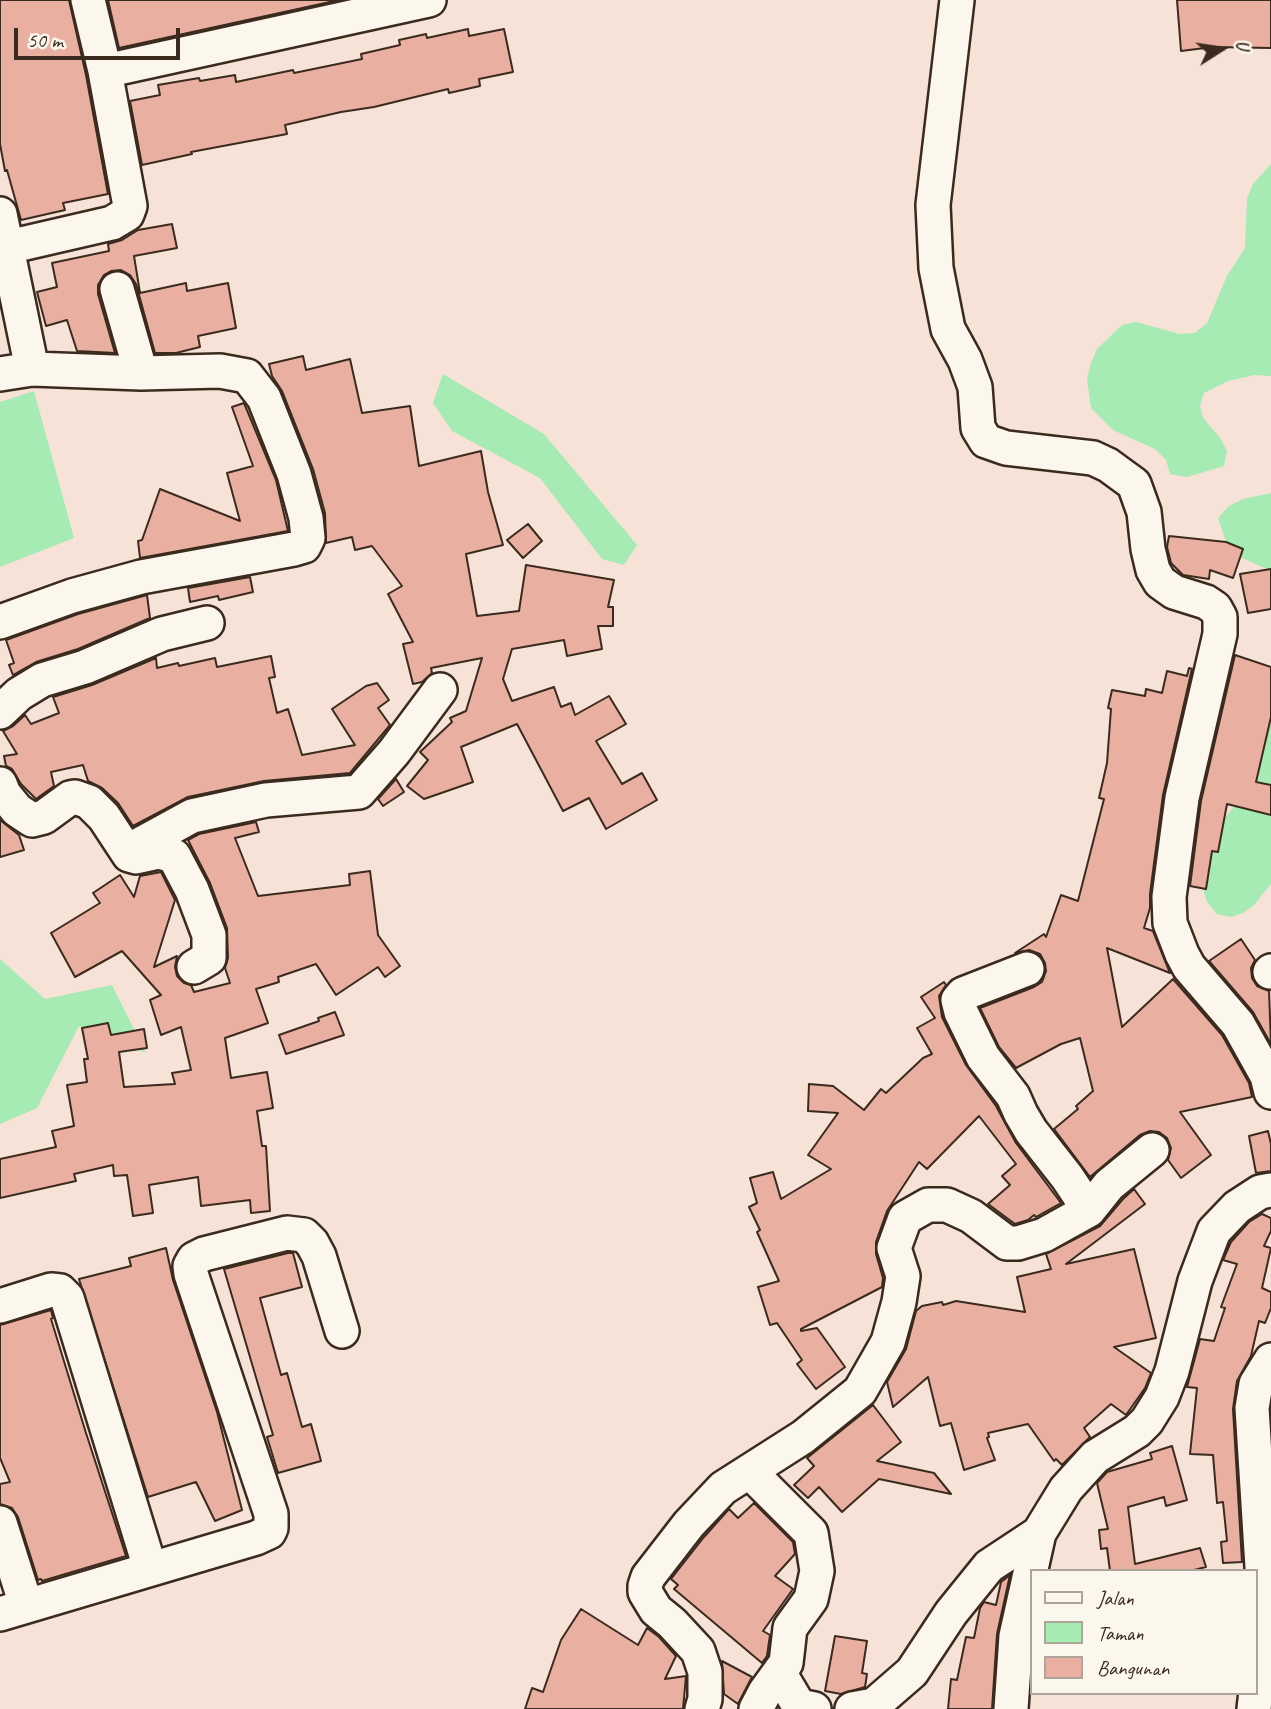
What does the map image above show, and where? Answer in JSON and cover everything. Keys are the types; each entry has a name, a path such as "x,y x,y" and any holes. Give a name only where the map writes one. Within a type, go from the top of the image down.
{"street":[{"path":"8,247 112,223 127,214 130,206 105,71 88,0"},
{"path":"105,71 429,0"},
{"path":"957,0 933,205 936,268 948,329 965,360 975,387 978,428 986,441 1006,448 1093,458 1108,465 1134,485 1144,512 1153,570 1160,582 1174,592 1206,602 1215,608 1220,617 1220,634 1182,798 1170,885 1170,923 1189,967 1238,1024 1270,1081"},
{"path":"0,214 8,247 16,371 220,371 247,376 264,397 294,474 306,518 307,542 294,549 141,577 72,596 0,622"},
{"path":"117,289 141,373"},
{"path":"0,712 19,694 42,680 85,667 162,634 207,623"},
{"path":"128,852 192,816 266,800 359,792 394,752 440,690"},
{"path":"0,784 4,794 17,810 33,820 44,817 75,797 89,802 104,817 128,852 136,857 165,852 178,861 209,935 209,958 194,967"},
{"path":"1027,969 963,994 958,1000 961,1012 983,1057 1013,1096 1021,1114 1089,1210"},
{"path":"702,1709 705,1699 705,1672 698,1651 656,1610 645,1592 648,1577 671,1551 689,1524 723,1488 803,1437 860,1391 888,1342 900,1302 903,1276 894,1248 905,1218 928,1205 947,1205 971,1216 1012,1244 1044,1235 1089,1210 1109,1185 1152,1150"},
{"path":"1033,1569 1039,1533 1066,1489 1095,1457 1137,1431 1147,1421 1162,1396 1172,1371 1195,1281 1214,1231 1237,1207 1260,1192 1271,1190"},
{"path":"0,1523 13,1610 269,1532 271,1514 191,1274 192,1261 204,1254 287,1233 300,1233 312,1243 319,1256 342,1331"},
{"path":"0,1306 55,1290 66,1298 150,1568"},
{"path":"1257,1683 1265,1615 1252,1408 1256,1384 1271,1360"},
{"path":"750,1472 811,1533 817,1571 811,1599 790,1628 786,1663 756,1709"},
{"path":"852,1709 874,1705 912,1672 951,1613 989,1566 1039,1533"},
{"path":"1011,1709 1016,1636 1028,1597"},
{"path":"780,1674 799,1706 814,1709"}],"green space":[{"path":"1271,164 1271,376 1255,375 1228,381 1204,393 1200,406 1203,418 1221,439 1227,451 1224,466 1187,477 1170,474 1166,460 1155,449 1113,430 1091,408 1087,379 1091,363 1097,349 1122,325 1136,322 1180,334 1195,333 1207,323 1227,276 1245,248 1247,199 1253,184"},
{"path":"443,374 544,434 637,545 624,565 602,559 540,478 452,431 433,403"},
{"path":"34,391 74,538 0,567 0,402"},
{"path":"1271,493 1271,571 1240,557 1228,548 1218,518 1229,506 1243,499"},
{"path":"1271,696 1271,884 1254,905 1231,917 1217,914 1207,902 1201,883 1206,851 1224,819 1255,779"},
{"path":"0,959 45,999 112,985 146,1053 79,1026 37,1108 0,1124"}],"building":[{"path":"0,0 69,0 108,194 63,203 65,210 21,220 7,170 5,171 0,144"},
{"path":"108,0 339,0 119,48"},
{"path":"1177,0 1271,0 1271,48 1213,47 1181,51"},
{"path":"468,29 469,36 504,29 513,72 479,79 480,86 449,93 448,89 285,125 287,134 191,152 192,154 142,165 130,101 160,95 158,85 235,75 236,82 293,70 294,73 362,59 361,54 400,45 399,40 426,34 427,38"},
{"path":"172,224 177,248 134,256 140,293 186,283 187,291 228,283 236,328 198,336 200,347 176,353 155,353 136,284 130,275 121,270 104,275 98,285 98,294 115,353 77,351 67,320 46,326 37,292 57,287 52,263 109,251 108,244 122,240 138,230"},
{"path":"303,356 306,370 350,359 362,413 410,406 419,466 481,451 488,492 503,545 466,554 477,616 519,611 526,565 614,580 608,607 613,607 613,626 598,626 602,649 567,656 564,640 512,649 503,679 512,701 554,687 561,707 571,703 575,715 609,696 626,724 596,741 622,784 642,773 657,800 606,829 589,798 563,811 517,724 461,747 473,782 424,799 407,786 428,760 420,752 452,722 450,718 466,711 482,658 431,668 432,673 422,682 413,684 403,644 413,642 388,594 402,586 372,546 355,550 352,537 326,543 325,513 313,469 269,364"},
{"path":"244,403 276,480 288,531 140,558 138,541 142,540 160,489 240,521 227,473 253,466 232,407"},
{"path":"528,524 542,541 523,558 507,540"},
{"path":"1169,536 1226,542 1243,549 1233,578 1210,570 1209,579 1183,575 1171,563 1167,547"},
{"path":"1271,569 1271,609 1248,613 1240,574"},
{"path":"250,577 253,592 219,600 218,596 190,602 188,588"},
{"path":"147,595 150,618 78,649 36,662 13,675 9,665 14,663 6,640 78,614"},
{"path":"1235,655 1271,667 1271,717 1256,782 1271,785 1271,815 1227,804 1218,852 1212,851 1206,889 1190,886 1201,801"},
{"path":"271,656 275,677 269,678 277,713 288,709 302,755 355,745 332,709 366,686 377,683 389,700 378,708 390,725 350,773 264,781 188,797 133,826 118,803 102,788 88,781 83,765 51,772 54,786 36,799 21,784 12,769 6,766 4,756 17,754 3,731 25,715 31,724 59,713 53,697 92,685 156,658 157,668 215,658 217,667"},
{"path":"1189,668 1192,669 1163,795 1150,908 1144,928 1153,931 1170,973 1107,948 1122,1027 1173,979 1222,1035 1249,1083 1252,1097 1180,1112 1211,1155 1181,1178 1168,1160 1171,1148 1167,1138 1159,1132 1150,1131 1140,1135 1090,1177 1054,1129 1078,1109 1076,1106 1093,1091 1080,1038 1061,1044 1016,1068 999,1047 980,1008 1042,982 1046,971 1040,954 1029,950 1015,953 1044,934 1046,937 1061,895 1078,901 1104,799 1099,798 1107,763 1111,709 1108,708 1112,690 1145,696 1146,689 1162,693 1167,671 1187,676"},
{"path":"396,779 404,792 383,806 378,799"},
{"path":"0,820 19,835 24,850 0,857"},
{"path":"256,822 259,832 235,838 258,896 350,885 349,874 370,871 378,935 400,966 385,977 378,967 336,995 316,964 278,977 279,982 256,989 268,1023 225,1038 231,1078 267,1072 273,1108 257,1111 262,1146 266,1146 270,1211 251,1213 250,1200 201,1206 198,1177 149,1185 153,1213 133,1216 127,1175 114,1176 113,1165 74,1174 76,1181 0,1198 0,1159 56,1147 52,1131 74,1126 67,1085 87,1082 84,1059 88,1059 82,1028 108,1023 111,1035 144,1029 147,1048 119,1052 124,1087 175,1084 172,1073 191,1070 181,1027 161,1035 150,1000 161,995 122,951 75,977 51,933 100,903 93,893 120,875 134,897 140,876 161,872 175,900 154,967 177,956 177,976 184,983 191,985 194,992 230,983 225,968 228,958 227,928 210,883 188,840 199,834"},
{"path":"1241,939 1255,960 1251,968 1252,978 1257,986 1269,991 1271,1044 1253,1012 1209,961"},
{"path":"944,982 946,985 939,996 942,1017 966,1065 996,1106 1016,1143 1061,1203 1036,1217 1034,1215 1015,1224 988,1204 1010,1185 1002,1176 1016,1164 979,1116 927,1169 919,1162 887,1211 876,1242 876,1254 883,1278 882,1287 801,1329 817,1328 845,1367 816,1389 797,1364 802,1360 777,1323 770,1325 758,1287 779,1281 749,1207 757,1203 750,1178 773,1172 781,1199 831,1169 808,1155 838,1113 808,1111 809,1084 833,1086 864,1110 881,1089 886,1093 923,1058 932,1054 917,1028 935,1018 921,997"},
{"path":"335,1012 344,1035 286,1054 279,1035 319,1021 318,1018"},
{"path":"1268,1131 1271,1171 1256,1173 1249,1136"},
{"path":"1134,1189 1145,1204 1066,1264 1134,1249 1156,1338 1114,1347 1151,1373 1145,1388 1126,1415 1111,1404 1084,1428 1090,1437 1062,1465 1056,1459 1054,1461 1028,1424 988,1433 987,1438 995,1460 964,1470 951,1423 940,1426 928,1377 893,1407 887,1382 906,1349 916,1311 922,1306 956,1301 1025,1312 1017,1277 1051,1269 1046,1254 1100,1226"},
{"path":"1262,1214 1271,1218 1271,1231 1264,1246 1271,1248 1262,1288 1271,1292 1271,1308 1265,1323 1259,1321 1251,1356 1237,1381 1233,1409 1242,1562 1223,1563 1221,1542 1227,1541 1223,1502 1217,1503 1213,1455 1190,1454 1197,1388 1187,1387 1200,1339 1214,1341 1225,1308 1221,1307 1237,1264 1223,1260 1231,1242 1249,1222"},
{"path":"166,1248 173,1280 217,1412 242,1510 215,1521 196,1482 148,1497 79,1279 131,1266 129,1258"},
{"path":"293,1253 302,1287 260,1298 281,1375 287,1373 302,1427 311,1424 321,1461 278,1473 267,1437 273,1435 224,1269"},
{"path":"51,1310 51,1319 126,1556 42,1581 38,1580 18,1517 12,1508 0,1504 0,1484 10,1482 0,1458 0,1325"},
{"path":"873,1405 901,1442 877,1461 934,1473 951,1494 879,1479 842,1512 819,1487 808,1498 794,1485 814,1466 807,1458"},
{"path":"1172,1446 1187,1500 1166,1506 1164,1497 1128,1507 1135,1564 1200,1548 1206,1567 1110,1569 1107,1548 1101,1549 1099,1530 1108,1529 1097,1483 1107,1472 1152,1459 1150,1453"},
{"path":"754,1503 793,1542 795,1554 775,1576 793,1589 763,1631 770,1635 767,1656 762,1663 674,1589 678,1585 671,1579 729,1509 738,1518"},
{"path":"1010,1575 997,1634 992,1709 948,1709 951,1679 957,1680 966,1637 974,1638 980,1608 984,1602 996,1605 1001,1582"},
{"path":"581,1609 638,1645 647,1628 659,1637 676,1656 665,1679 686,1676 683,1709 525,1709 532,1688 543,1692 561,1640"},
{"path":"835,1636 867,1641 862,1673 867,1674 865,1687 841,1694 825,1691"},
{"path":"722,1661 752,1677 738,1704 724,1694"}]}
